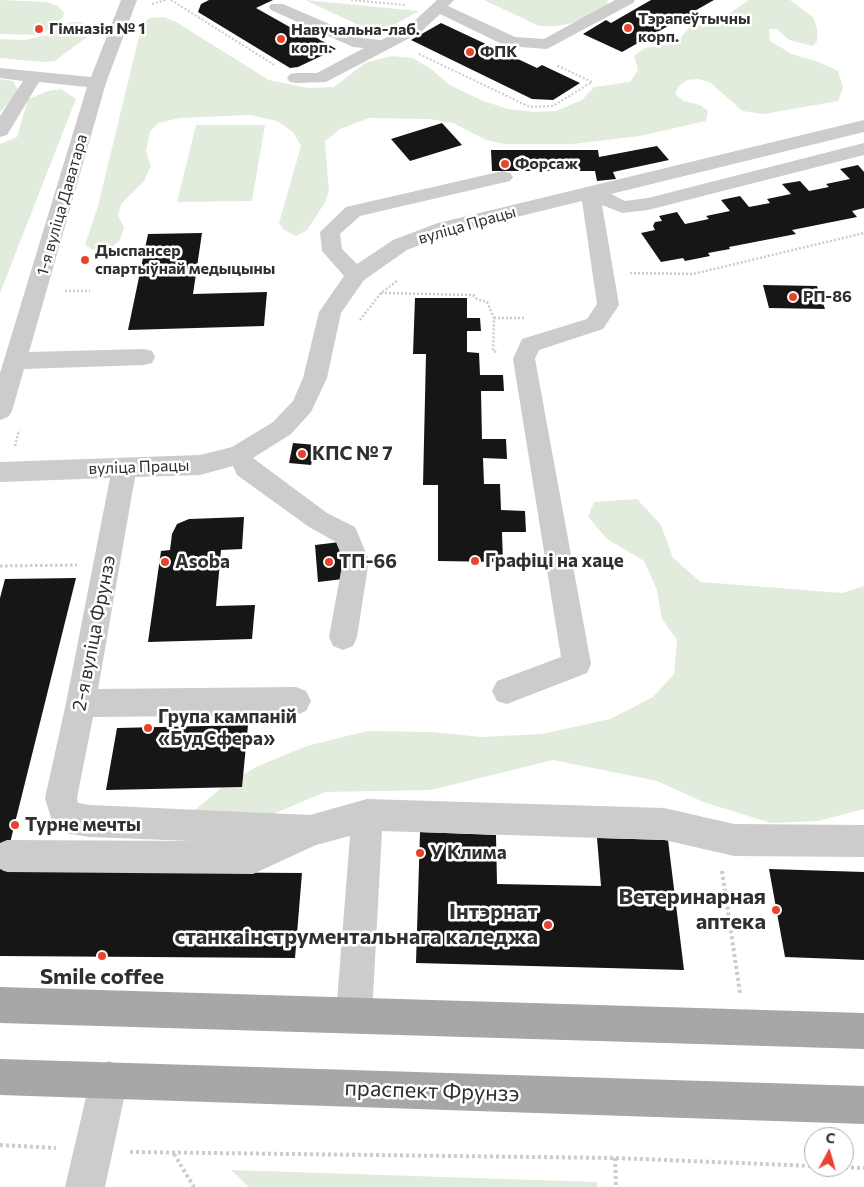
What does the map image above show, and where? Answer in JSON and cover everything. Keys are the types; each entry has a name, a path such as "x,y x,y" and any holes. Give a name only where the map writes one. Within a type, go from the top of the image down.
{"main road":[{"path":"0,1005 354,1014 864,1031"},
{"name":"праспект Фрунзэ","path":"0,1077 864,1105"}],"street":[{"name":"1-я вуліца Даватара","path":"0,411 97,83 129,0"},
{"path":"296,78 320,78 415,29 443,4 512,42 547,44 627,0"},
{"path":"277,7 359,43 383,44"},
{"path":"0,73 33,78 97,83"},
{"path":"0,131 33,78"},
{"name":"вуліца Працы","path":"0,472 200,465 239,455 282,428 302,406 315,378 330,312 356,275 400,245 444,228 864,126"},
{"path":"506,691 577,664 524,359 530,345 595,324 608,305 592,213 591,192 622,207 648,204 864,149"},
{"path":"356,275 332,251 330,232 353,211 503,177"},
{"path":"16,360 144,357"},
{"path":"239,455 246,468 318,520 346,535 356,560 343,637"},
{"name":"2-я вуліца Фрунзэ","path":"124,468 82,703 61,798 65,817 90,822 312,830"},
{"path":"82,703 296,701"},
{"path":"354,1014 367,815"},
{"path":"7,856 253,858 312,830 367,815 664,824 734,840 864,841"},
{"path":"85,1187 110,1080"}],"path":[{"path":"171,0 296,78"},
{"path":"351,0 443,4"},
{"path":"418,54 530,107 554,106 592,82 556,65"},
{"path":"603,273 694,274 864,233"},
{"path":"358,323 381,293 404,276"},
{"path":"59,291 90,291"},
{"path":"381,293 472,295 477,299 487,302 494,318 493,351 502,353"},
{"path":"494,318 531,318"},
{"path":"0,566 108,565"},
{"path":"716,836 740,993"},
{"path":"0,1145 174,1154 615,1158 804,1166"},
{"path":"174,1154 194,1187"},
{"path":"615,1158 616,1187"}],"green space":[{"path":"0,0 47,2 58,6 64,13 63,17 51,29 34,35 0,34"},
{"path":"305,0 419,11 390,27 365,28"},
{"path":"484,0 608,0 607,5 577,22 558,26 539,26"},
{"path":"749,0 790,0 813,17 817,28 817,41 813,46 789,40 777,29 769,29 770,41 792,54 819,62 838,71 843,88 838,101 764,114 742,111 711,83 699,79 687,80 679,86 675,94 684,101 700,105 708,111 706,121 640,136 573,144 504,144 486,140 453,123 429,119 369,118 340,129 325,141 329,192 324,204 307,230 296,236 284,230 279,223 301,146 293,132 277,121 250,115 180,118 158,123 150,132 146,151 151,166 144,181 121,204 118,216 124,227 120,240 108,251 98,252 85,245 98,206 142,24 149,18 164,17 176,22 269,80 308,88 334,87 365,63 391,56 413,58 431,69 450,85 481,100 508,109 535,112 556,111 582,100 594,87 630,82 638,70 634,56 645,48 676,43 688,29 730,13"},
{"path":"70,22 81,22 87,26 88,36 55,61 44,62 0,58 0,39 25,40 47,35"},
{"path":"0,79 13,81 19,91 0,112"},
{"path":"61,89 76,99 0,293 0,144 17,137 28,99 48,91"},
{"path":"196,125 265,125 252,201 177,202"},
{"path":"637,499 661,525 673,558 701,582 842,593 864,586 864,809 818,821 771,823 703,802 657,781 553,760 431,790 325,792 259,820 194,824 196,809 221,788 258,766 307,746 367,731 433,732 481,737 542,734 610,719 653,697 674,674 677,640 662,619 657,590 644,561 607,539 588,517 594,502"},
{"path":"231,1170 597,1182 597,1187 249,1187"}],"building":[{"name":"Навучальна-лаб. корп.","path":"209,0 273,0 256,8 295,30 300,28 336,49 298,67 290,68 198,12 201,4"},
{"name":"Тэрапеўтычны корп.","path":"651,0 714,0 622,52 583,34 606,20 611,23"},
{"name":"ФПК","path":"441,23 537,68 542,65 580,83 553,100 532,99 411,40"},
{"path":"442,123 462,145 410,161 391,139"},
{"path":"657,146 669,160 613,172 616,179 597,181 595,171 492,171 491,150 598,150 599,157"},
{"path":"858,165 864,172 864,208 852,211 857,217 792,230 796,234 729,247 730,249 708,253 710,256 685,261 683,258 661,262 641,233 655,230 653,226 655,222 662,221 659,216 677,212 685,224 709,219 706,216 730,211 721,200 740,196 749,207 770,203 767,199 791,194 782,184 800,181 809,191 829,187 826,184 850,179 840,169"},
{"path":"202,233 193,294 267,292 264,326 128,330 148,234"},
{"name":"РП-86","path":"763,285 817,286 825,309 769,308"},
{"path":"415,298 467,298 467,318 480,318 481,331 467,331 467,352 479,353 480,375 503,375 504,391 481,391 482,439 506,439 507,459 483,458 484,484 500,484 501,510 525,511 526,532 502,532 503,562 438,561 438,485 423,485 426,354 413,354"},
{"name":"КПС № 7","path":"293,443 316,445 311,465 289,463"},
{"path":"244,517 242,549 221,550 216,606 255,605 252,639 148,642 161,551 170,550 172,534 177,524 189,519"},
{"name":"ТП-66","path":"340,542 343,579 318,582 315,545"},
{"path":"76,578 3,871 302,873 295,958 0,956 0,598 5,579"},
{"path":"248,725 242,787 106,790 117,728"},
{"name":"Інтэрнат станкаінструментальнага каледжа","path":"420,832 496,835 497,884 601,886 597,838 668,840 684,970 416,963"},
{"path":"769,869 864,872 864,960 785,957"}],"place":[{"name":"Тэрапеўтычны корп.","path":"628,28"},
{"name":"Гімназія № 1","path":"39,29"},
{"name":"Навучальна-лаб. корп.","path":"281,39"},
{"name":"ФПК","path":"470,52"},
{"name":"Форсаж","path":"505,164"},
{"name":"Дыспансер спартыўнай медыцыны","path":"85,260"},
{"name":"РП-86","path":"793,297"},
{"name":"КПС № 7","path":"302,454"},
{"name":"Графіці на хаце","path":"475,561"},
{"name":"Asoba","path":"165,562"},
{"name":"ТП-66","path":"329,562"},
{"name":"Група кампаній «БудСфера»","path":"148,728"},
{"name":"Турне мечты","path":"15,825"},
{"name":"У Клима","path":"420,853"},
{"name":"Ветеринарная аптека","path":"776,910"},
{"name":"Інтэрнат станкаінструментальнага каледжа","path":"548,925"},
{"name":"Smile coffee","path":"102,956"}]}
